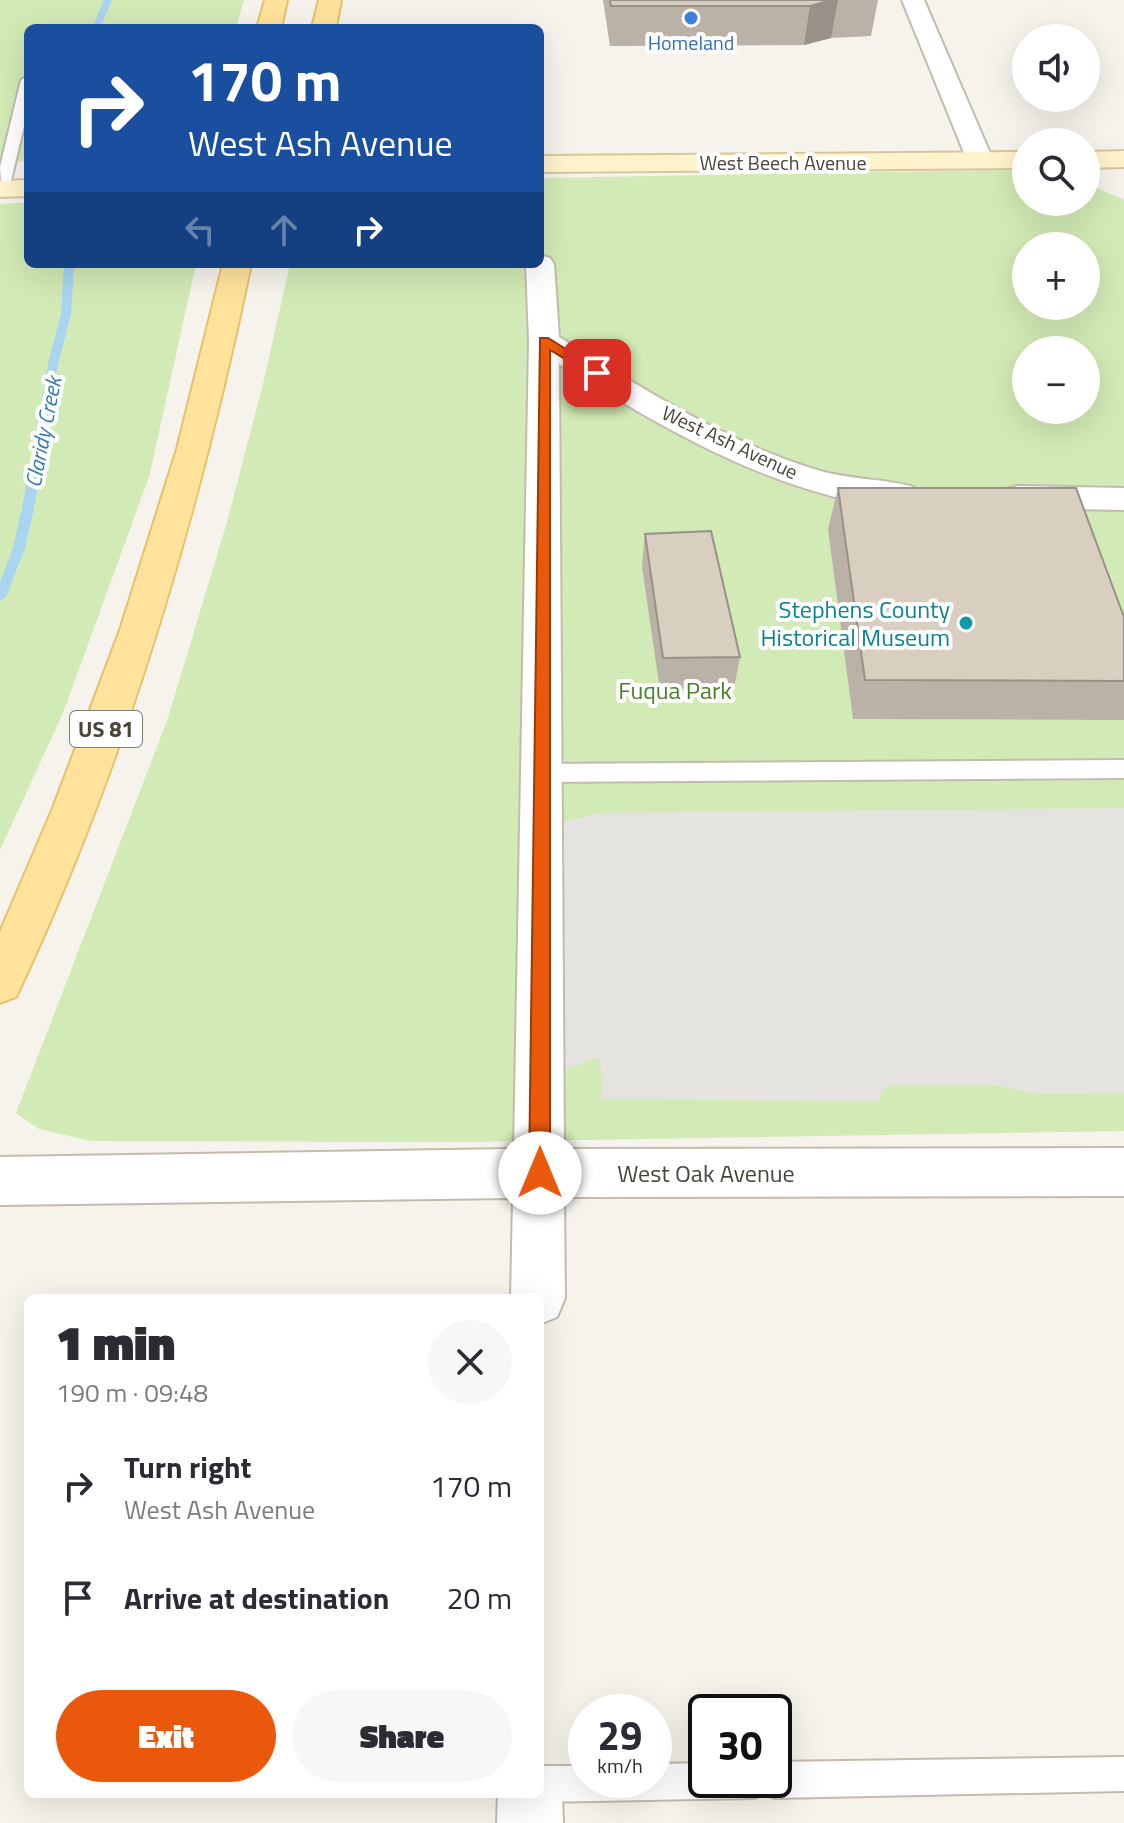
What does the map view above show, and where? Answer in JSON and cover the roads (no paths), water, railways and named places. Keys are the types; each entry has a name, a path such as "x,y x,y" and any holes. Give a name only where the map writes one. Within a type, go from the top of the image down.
{"main road":[{"path":"270,24 276,0"},
{"path":"325,24 330,0"},
{"name":"US 81","path":"0,983 109,723 190,467 236,268"}],"street":[{"path":"913,0 980,160"},
{"path":"1100,160 1124,159"},
{"name":"West Beech Avenue","path":"544,164 1012,160"},
{"path":"538,1294 544,341 540,268"},
{"name":"West Ash Avenue","path":"544,341 677,421 787,472 868,495 928,496"},
{"path":"988,497 1124,499"},
{"name":"West Oak Avenue","path":"0,1181 540,1173 1124,1172"},
{"path":"530,1798 530,1823"}],"lane":[{"path":"10,189 24,104"},
{"path":"541,773 1124,769"},
{"path":"792,1780 1124,1774"},
{"path":"544,1784 688,1781"}],"waterway":[{"name":"Claridy Creek","path":"98,24 108,0"},
{"name":"Claridy Creek","path":"0,597 19,548 28,508 53,364 66,314 69,268"}],"place":[{"name":"Homeland","path":"691,18"},
{"name":"Stephens County Historical Museum","path":"966,623"}],"park label":[{"name":"Fuqua Park","path":"675,690"}]}
